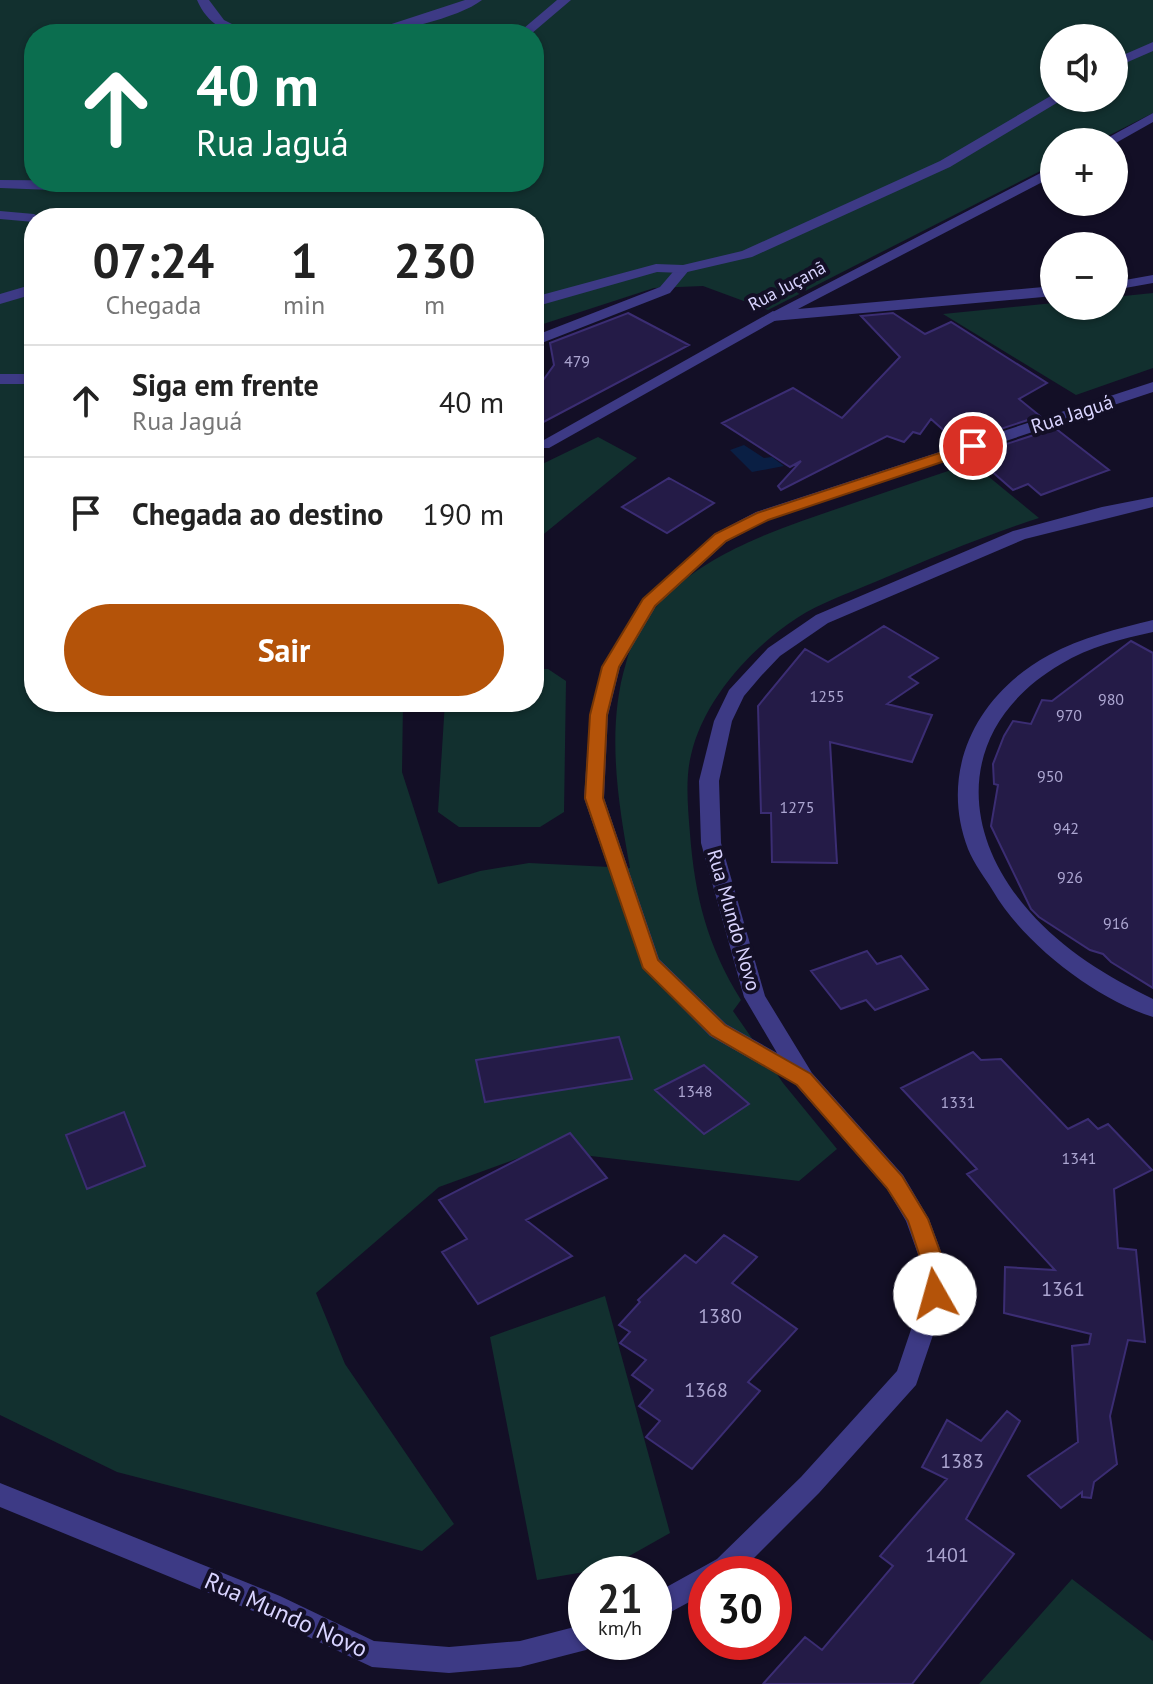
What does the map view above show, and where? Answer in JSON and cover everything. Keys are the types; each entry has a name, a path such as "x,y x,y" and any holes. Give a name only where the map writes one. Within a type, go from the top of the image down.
{"street":[{"path":"203,0 211,15 224,24"},
{"path":"406,24 476,0"},
{"path":"535,24 565,0"},
{"path":"1128,58 1153,46"},
{"path":"544,299 656,268 683,269 747,254 945,164 1040,107"},
{"path":"1128,131 1153,117"},
{"name":"Rua Juçanã","path":"544,444 773,316 1040,177"},
{"path":"0,184 24,185"},
{"path":"0,215 24,217"},
{"path":"544,337 665,290 683,269"},
{"path":"1128,283 1153,279"},
{"path":"0,299 24,292"},
{"path":"773,316 1040,292"},
{"path":"0,379 24,379"},
{"name":"Rua Jaguá","path":"804,1079 718,1030 650,963 594,798 599,715 611,667 649,603 720,538 762,516 1153,387"},
{"name":"Rua Mundo Novo","path":"738,1556 810,1485 907,1377 935,1294 931,1257 917,1219 895,1182 804,1079 755,997 711,843 708,812 714,751 736,694 774,652 798,634 847,606 1019,535 1102,512 1153,502"},
{"path":"1153,626 1103,638 1070,651 1017,684 997,705 980,730 970,758 965,787 968,815 976,843 1008,901 1062,956 1153,1009"},
{"name":"Rua Mundo Novo","path":"0,1495 270,1605 372,1654 449,1660 520,1654 568,1642"}],"green space":[{"path":"0,0 1153,0 1153,113 1124,128 1040,128 1040,171 768,310 703,286 654,288 544,324 544,208 24,208 24,712 403,712 402,772 438,884 480,871 529,863 630,868 618,792 615,739 616,714 626,663 640,630 661,601 687,578 718,558 784,527 972,463 1039,518 936,556 835,598 797,618 763,644 732,677 718,695 697,734 689,764 688,784 692,857 699,900 711,940 741,1000 733,1011 783,1083 837,1149 799,1181 541,1150 439,1187 316,1293 345,1364 454,1524 422,1551 117,1472 0,1415"},
{"path":"1153,293 1153,368 1076,395 943,314 1040,304 1040,320 1128,320 1128,296"},
{"path":"598,437 637,458 544,534 544,463"},
{"path":"544,669 566,681 564,812 540,827 459,827 438,812 444,712 544,712"},
{"path":"605,1296 670,1533 629,1556 568,1556 568,1575 537,1580 490,1337"},
{"path":"1072,1579 1153,1641 1153,1684 979,1684"}],"water":[{"path":"744,445 784,466 752,472 730,450"}],"building":[{"path":"628,313 689,345 544,422 544,379 554,365 550,343"},
{"path":"893,313 925,334 951,322 1047,383 1019,399 1040,416 958,443 931,419 920,434 913,432 904,442 887,436 781,490 778,486 801,461 790,467 722,423 793,388 842,418 900,357 861,316"},
{"path":"1055,428 1109,470 1041,495 1028,484 1013,490 973,455"},
{"path":"669,478 714,503 667,533 622,507"},
{"path":"884,626 938,658 909,677 918,683 887,704 932,715 912,762 830,742 837,863 772,862 771,813 761,813 758,706 805,649 828,662"},
{"path":"1131,641 1153,653 1153,988 1031,909 991,826 998,785 994,784 993,764 1013,721 1031,724 1042,700 1052,701"},
{"path":"867,951 877,964 901,956 928,989 875,1010 866,1000 841,1009 811,971"},
{"path":"619,1037 632,1079 485,1102 476,1060"},
{"path":"973,1052 981,1060 1001,1059 1068,1129 1088,1119 1098,1129 1108,1124 1152,1170 1114,1189 1118,1248 1136,1250 1145,1342 1128,1340 1110,1416 1117,1464 1094,1482 1091,1498 1082,1497 1082,1492 1061,1508 1028,1476 1078,1442 1072,1346 1089,1344 1091,1334 1004,1313 1005,1267 1055,1270 967,1174 977,1169 901,1088"},
{"path":"704,1065 749,1104 704,1134 655,1090"},
{"path":"124,1112 145,1166 87,1189 66,1135"},
{"path":"570,1133 607,1178 526,1220 572,1256 478,1304 442,1252 467,1239 439,1200"},
{"path":"724,1235 757,1257 732,1283 797,1329 748,1382 760,1391 692,1469 646,1437 660,1421 639,1406 653,1390 632,1375 646,1360 620,1343 630,1332 619,1325 640,1302 638,1300 685,1255 696,1263"},
{"path":"1007,1411 1020,1421 966,1519 1014,1554 912,1684 763,1684 784,1660 792,1660 792,1652 805,1637 822,1650 893,1566 880,1556 947,1479 922,1467 947,1420 981,1441"}],"route":[{"path":"935,1294 931,1257 917,1219 895,1182 804,1079 718,1030 650,963 594,798 599,715 611,667 649,603 720,538 762,516 973,446"}]}
